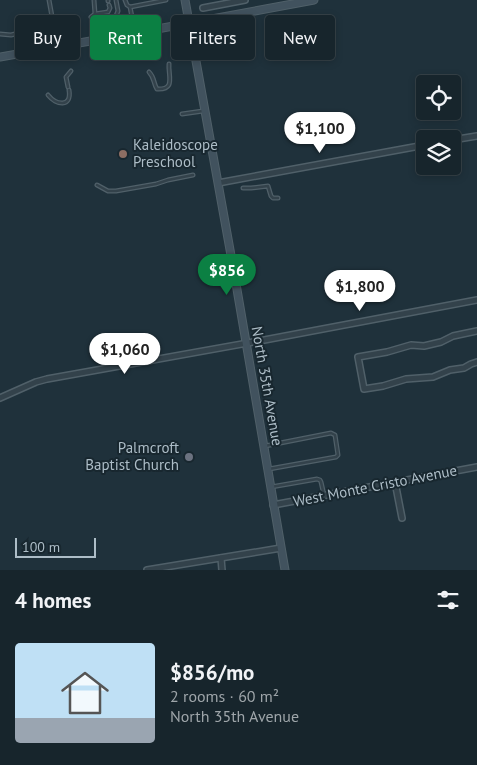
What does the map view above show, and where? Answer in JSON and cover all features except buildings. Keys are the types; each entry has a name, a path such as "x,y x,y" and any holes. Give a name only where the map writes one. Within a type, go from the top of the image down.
{"main road":[{"name":"North 35th Avenue","path":"186,0 188,15"},
{"path":"236,15 314,0"},
{"path":"0,57 90,42"},
{"name":"North 35th Avenue","path":"196,60 285,570"}],"street":[{"path":"204,8 245,0"},
{"path":"461,139 477,136"},
{"path":"218,182 416,147"},
{"path":"0,398 36,382 48,379 477,300"},
{"path":"477,331 453,336 441,342 424,346 411,345 387,352 358,357 364,389 406,379 432,377 450,370 464,368 477,362"},
{"name":"West Monte Cristo Avenue","path":"274,505 477,467"},
{"path":"395,482 402,518"},
{"path":"148,570 281,548"},
{"path":"221,558 222,570"}],"lane":[{"path":"49,0 52,15"},
{"path":"94,0 95,14"},
{"path":"109,2 110,8 108,12 95,14 91,17 94,20 98,20 116,16 118,11 116,0"},
{"path":"125,0 130,7 131,15"},
{"path":"130,7 166,0"},
{"path":"0,34 15,34"},
{"path":"149,72 153,77 155,87 157,89 165,88 170,82 169,64"},
{"path":"48,95 57,103 69,99 66,77 71,71"},
{"path":"182,114 205,111"},
{"path":"97,185 108,191 116,191 193,175"},
{"path":"243,188 268,186 271,196 278,198"},
{"path":"308,324 309,332"},
{"path":"264,447 332,433 335,435 338,455 336,457 268,469"},
{"path":"271,487 317,479 321,482 324,495"}],"place":[{"name":"Kaleidoscope Preschool","path":"123,154"},
{"name":"Palmcroft Baptist Church","path":"189,457"}]}
